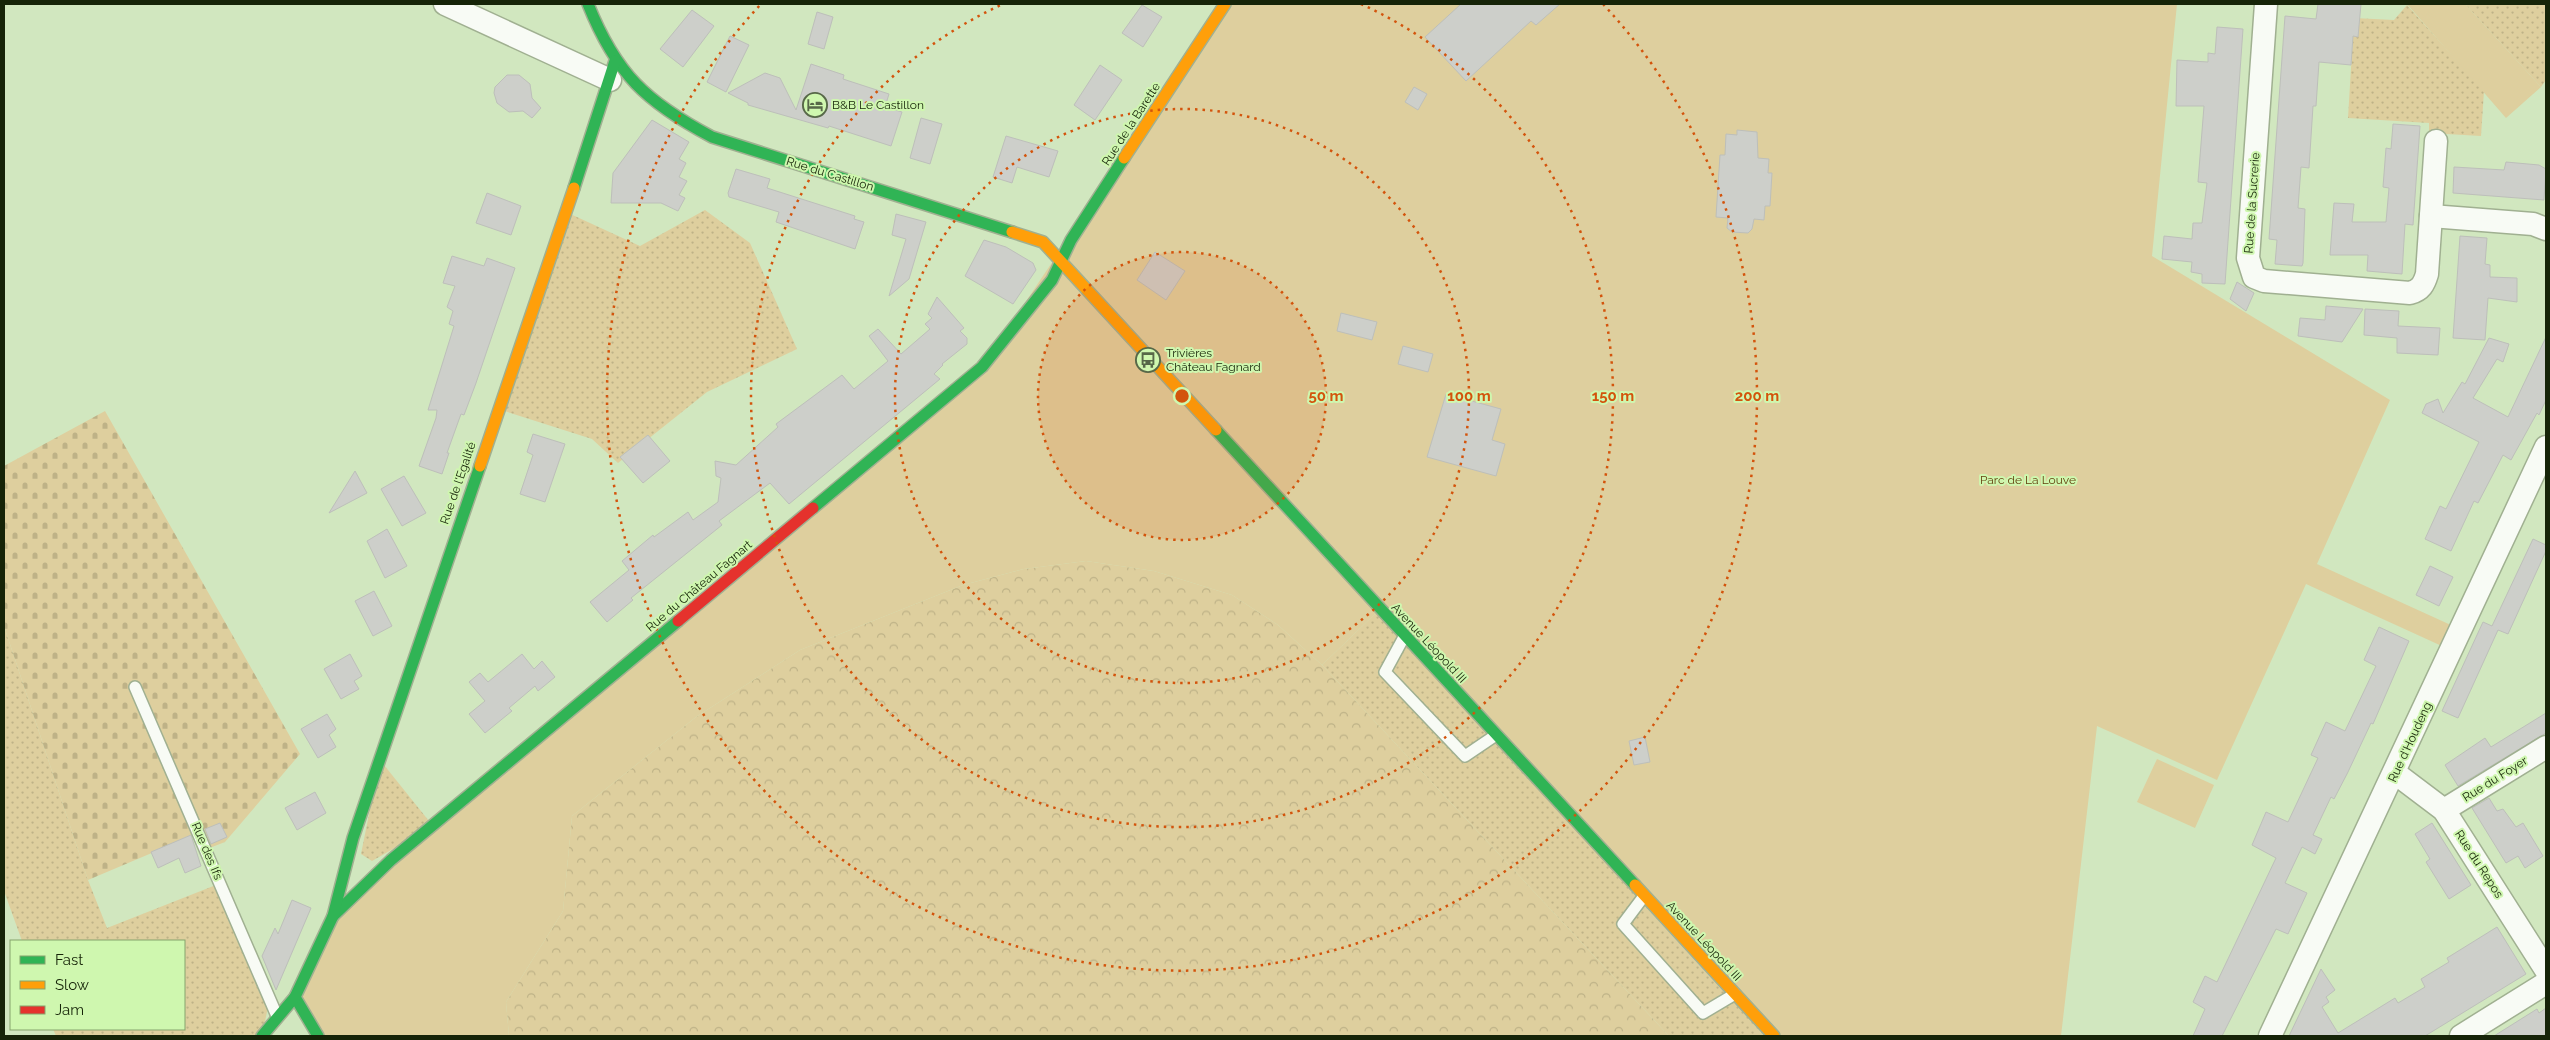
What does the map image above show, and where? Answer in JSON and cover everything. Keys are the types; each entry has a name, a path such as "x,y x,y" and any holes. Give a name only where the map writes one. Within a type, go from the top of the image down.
{"street":[{"name":"Rue du Castillon","path":"445,4 612,71 682,122 712,136 1027,236 1043,242 1063,263"},
{"path":"588,4 612,71"},
{"name":"Rue de la Barette","path":"1063,263 1225,4"},
{"name":"Rue de la Sucrerie","path":"2266,4 2248,258 2254,277 2264,281 2414,292 2425,283 2427,274 2436,141"},
{"name":"Rue de l'Egalité","path":"333,916 353,838 612,71"},
{"path":"2431,216 2533,224 2546,229"},
{"name":"Avenue Léopold III","path":"1063,263 1404,637 1774,1036"},
{"name":"Rue du Château Fagnart","path":"333,916 391,860 982,367 1052,280 1063,263"},
{"name":"Rue d'Houdeng","path":"2270,1036 2395,773 2537,486 2546,447"},
{"name":"Rue du Foyer","path":"2444,810 2546,747"},
{"name":"Rue du Repos","path":"2395,773 2444,810 2544,986"},
{"path":"262,1036 295,996 333,916"},
{"path":"2461,1036 2544,986"},
{"path":"295,996 318,1036"}],"lane":[{"path":"1404,637 1385,672 1466,756 1496,735"},
{"name":"Rue des Ifs","path":"135,687 278,1017"},
{"path":"1644,896 1623,924 1703,1013 1735,994"}],"green space":[{"name":"Parc de La Louve","path":"1225,4 2177,4 2152,256 2390,400 2317,564 2453,626 2444,647 2306,584 2217,780 2097,726 2061,1036 1774,1036 1379,610 1322,665 1278,625 1232,595 1154,571 1086,561 1024,569 963,585 800,650 696,717 572,816 563,911 506,1002 509,1036 318,1036 295,997 333,916 982,367"},
{"path":"2407,4 2465,4 2541,87 2506,118"},
{"path":"2465,4 2546,4 2546,80 2541,87"},
{"path":"2407,5 2484,91 2481,136 2429,133 2429,123 2348,118 2354,18 2394,20"},
{"path":"705,210 750,243 797,349 707,392 618,463 592,439 498,409 566,212 640,246"},
{"path":"105,411 300,754 225,842 207,849 199,833 88,880 4,626 4,466"},
{"path":"1086,561 1154,571 1232,595 1278,625 1322,665 1669,1036 509,1036 506,1002 563,911 572,816 696,717 800,650 963,585 1024,569"},
{"path":"1379,610 1774,1036 1669,1036 1322,665"},
{"path":"4,626 88,880 107,928 221,883 268,1007 262,1036 56,1036 53,1030 185,1030 185,940 22,940 4,891"},
{"path":"2157,759 2214,785 2195,828 2137,802"},
{"path":"380,760 433,826 372,861 361,854"}],"building":[{"path":"1461,4 1560,4 1536,25 1531,21 1466,81 1425,37"},
{"path":"2318,4 2361,4 2358,37 2353,36 2351,65 2319,62 2316,106 2313,106 2309,168 2301,167 2298,208 2305,209 2303,263 2302,266 2275,264 2277,240 2269,239 2285,16 2316,19"},
{"path":"1142,5 1162,17 1143,47 1122,33"},
{"path":"692,10 714,26 683,67 660,49"},
{"path":"817,12 833,17 824,49 808,44"},
{"path":"2217,27 2243,29 2225,284 2202,283 2202,274 2191,272 2192,262 2162,259 2164,236 2192,239 2193,223 2202,223 2207,183 2198,182 2204,106 2176,106 2177,60 2208,62 2208,53 2215,54"},
{"path":"730,36 749,45 726,92 707,82"},
{"path":"811,64 844,75 843,79 889,94 885,107 902,112 891,146 829,126 828,128 748,105 748,103 728,93 765,73 780,78 796,110"},
{"path":"1100,65 1122,80 1095,120 1074,105"},
{"path":"507,75 519,75 530,84 532,98 541,108 532,118 523,111 509,112 497,103 494,93 495,87"},
{"path":"1414,87 1427,94 1418,110 1405,102"},
{"path":"921,118 942,124 930,164 910,158"},
{"path":"652,120 689,142 679,159 686,163 679,177 687,181 679,195 685,198 678,211 661,203 611,203 613,173"},
{"path":"2393,124 2420,126 2413,225 2405,224 2402,274 2367,271 2368,255 2330,255 2334,203 2354,204 2352,222 2386,222 2389,188 2383,187 2386,148 2391,149"},
{"path":"1737,130 1757,132 1758,158 1769,159 1768,173 1772,173 1770,206 1765,206 1764,220 1754,219 1752,229 1748,233 1732,232 1727,228 1728,218 1716,217 1720,155 1725,155 1726,134 1737,135"},
{"path":"1006,136 1058,151 1049,177 1017,167 1012,183 993,177"},
{"path":"2506,162 2539,165 2546,169 2544,200 2453,193 2454,167 2504,170"},
{"path":"736,169 770,179 767,188 855,216 854,219 864,222 855,249 776,222 779,212 729,197 728,193"},
{"path":"487,193 521,206 511,235 476,223"},
{"path":"896,214 926,222 909,279 889,296 906,239 892,235"},
{"path":"2460,236 2487,238 2485,264 2490,265 2490,277 2517,278 2517,302 2488,298 2485,340 2453,338"},
{"path":"984,240 1006,247 1033,263 1036,270 1013,304 965,276"},
{"path":"1155,252 1185,271 1166,300 1137,280"},
{"path":"452,256 484,266 487,258 515,268 476,383 464,415 461,414 447,453 449,453 442,474 419,466 436,418 437,410 428,410 454,326 449,324 453,311 447,307 455,286 443,283"},
{"path":"2237,282 2254,293 2246,311 2230,299"},
{"path":"937,297 964,328 960,331 967,338 967,344 942,364 934,374 940,379 789,504 770,483 719,521 722,525 631,598 633,600 607,622 590,602 629,570 622,561 653,535 654,537 688,512 693,520 718,502 721,478 716,476 715,461 736,465 778,427 776,424 842,375 854,389 888,361 869,336 878,329 901,354 930,329 925,324 932,318 928,314"},
{"path":"2326,306 2363,309 2342,342 2298,336 2300,318 2325,320"},
{"path":"2365,309 2399,311 2398,326 2440,328 2438,355 2397,353 2397,338 2364,335"},
{"path":"1341,313 1377,322 1372,340 1337,331"},
{"path":"2546,337 2546,400 2539,415 2537,413 2511,460 2503,455 2478,503 2474,501 2451,551 2425,539 2440,506 2446,509 2479,442 2422,413 2426,404 2438,399 2443,413 2462,382 2465,384 2489,338 2509,344 2503,362 2497,359 2473,398 2508,417"},
{"path":"1403,346 1433,354 1428,372 1398,364"},
{"path":"1446,394 1501,409 1492,440 1505,444 1496,476 1427,457"},
{"path":"533,434 565,444 545,502 520,494 533,455 527,452"},
{"path":"648,435 670,461 643,483 620,457"},
{"path":"355,471 367,493 329,513"},
{"path":"404,476 426,513 402,526 381,489"},
{"path":"387,529 407,566 385,578 367,541"},
{"path":"2533,539 2546,545 2546,551 2508,634 2498,630 2458,718 2442,711 2483,622 2492,626"},
{"path":"2430,566 2453,577 2439,606 2416,595"},
{"path":"374,591 392,626 373,636 355,601"},
{"path":"2379,627 2409,641 2373,724 2371,723 2334,799 2331,797 2313,835 2322,839 2315,854 2302,847 2285,883 2307,893 2288,934 2276,929 2222,1036 2193,1036 2205,1009 2193,1002 2205,976 2217,982 2276,858 2252,845 2266,812 2288,822 2318,758 2311,755 2326,722 2345,731 2376,666 2364,660"},
{"path":"350,654 362,676 354,681 359,689 341,699 324,669"},
{"path":"522,654 534,669 542,661 555,677 538,691 535,686 509,708 512,711 485,733 469,714 485,701 469,682 480,673 488,682"},
{"path":"2546,713 2546,733 2458,786 2445,765 2485,738 2491,747"},
{"path":"327,714 336,729 329,735 336,747 318,758 301,729"},
{"path":"1645,737 1650,762 1634,765 1629,741"},
{"path":"315,792 326,813 297,830 285,808"},
{"path":"2489,798 2497,811 2503,809 2516,827 2523,823 2543,856 2525,868 2518,856 2506,863 2472,808"},
{"path":"220,823 227,837 211,844 205,829"},
{"path":"2432,823 2471,885 2449,899 2426,862 2430,859 2415,834"},
{"path":"191,835 201,866 185,873 179,858 158,868 151,852"},
{"path":"292,900 311,908 276,990 262,956 275,928 278,934"},
{"path":"2497,927 2526,974 2425,1036 2289,1036 2321,969 2335,990 2326,997 2329,1002 2322,1007 2338,1033 2395,998 2398,1003 2425,987 2421,979 2449,962 2447,958"},
{"path":"2546,1008 2546,1036 2494,1036 2537,1009 2539,1013"}],"traffic: fast":[{"path":"588,4 610,49 622,68 636,84 669,111 712,137 1012,232"},
{"path":"574,188 615,61"},
{"path":"813,508 982,367 1052,280 1071,240 1124,158"},
{"path":"1216,430 1635,885"},
{"path":"262,1036 295,997 333,916 353,838 480,466"},
{"path":"333,916 391,860 678,621"},
{"path":"295,997 318,1036"}],"traffic: slow":[{"path":"1124,158 1225,4"},
{"path":"480,466 574,188"},
{"path":"1012,232 1043,242 1216,430"},
{"path":"1635,885 1774,1036"}],"traffic: jam":[{"path":"678,621 813,508"}],"place":[{"name":"B&B Le Castillon","path":"815,105"},
{"name":"Trivières Château Fagnard","path":"1148,360"}]}
